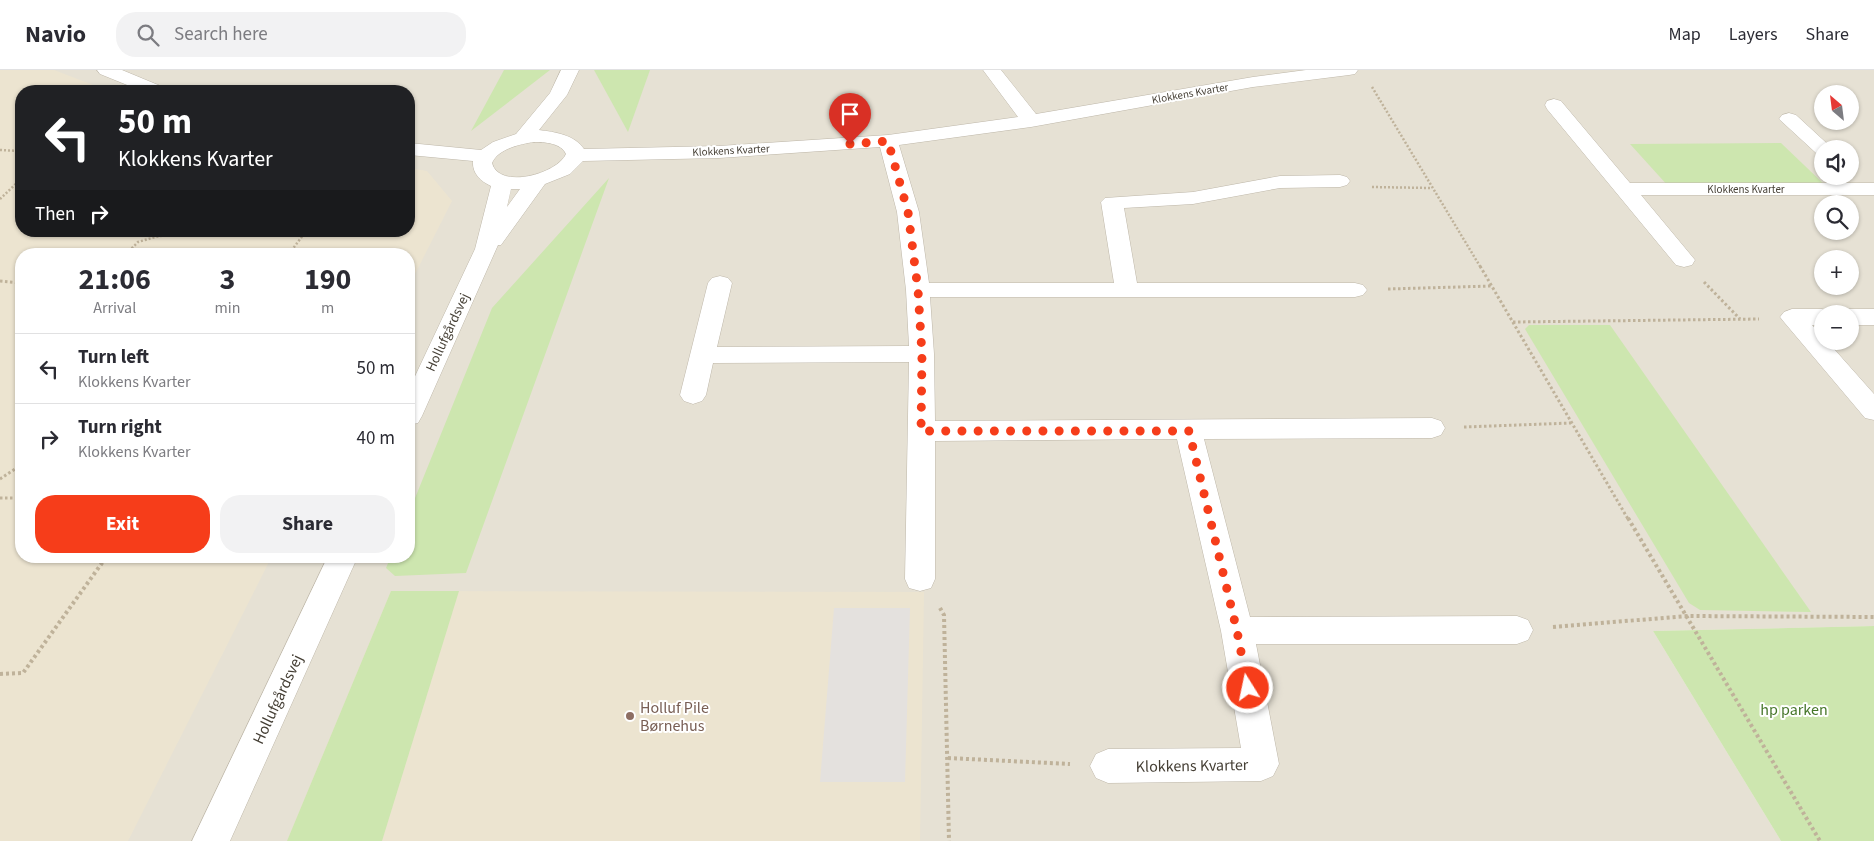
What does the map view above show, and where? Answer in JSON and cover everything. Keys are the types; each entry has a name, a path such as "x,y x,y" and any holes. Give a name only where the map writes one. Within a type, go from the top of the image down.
{"street":[{"path":"106,70 142,85"},
{"path":"524,137 558,95 570,70"},
{"path":"992,70 1032,120"},
{"name":"Klokkens Kvarter","path":"575,155 719,152 888,141 1032,120 1253,82 1349,70"},
{"path":"554,137 558,95"},
{"path":"1554,105 1684,260"},
{"path":"1789,119 1814,141"},
{"path":"524,137 554,137 570,144 574,149 575,155 571,163 563,170 537,181 513,183 491,178 484,172 482,164 486,156 501,144 524,137"},
{"path":"888,141 908,212 918,290 922,354 920,579"},
{"path":"415,150 486,156"},
{"name":"Klokkens Kvarter","path":"1859,179 1871,188"},
{"name":"Hollufgårdsvej","path":"486,249 537,181"},
{"path":"1127,291 1112,202 1192,198 1280,182 1340,181"},
{"name":"Hollufgårdsvej","path":"415,403 486,249 502,182"},
{"name":"Klokkens Kvarter","path":"1624,189 1871,188"},
{"path":"693,395 720,283"},
{"path":"918,290 1355,290"},
{"path":"1792,317 1814,317"},
{"path":"1792,317 1874,411"},
{"path":"1859,317 1874,317"},
{"path":"702,355 922,354"},
{"path":"921,431 1189,431 1432,428"},
{"name":"Klokkens Kvarter","path":"1108,766 1261,764 1237,631 1189,431"},
{"name":"Hollufgårdsvej","path":"211,841 340,563"},
{"path":"1237,631 1517,630"}],"path":[{"path":"1368,82 1492,286 1570,422 1820,841"},
{"path":"0,150 15,151"},
{"path":"1340,181 1352,187 1431,188"},
{"path":"0,199 15,185"},
{"path":"132,248 138,242 156,237"},
{"path":"293,248 302,237"},
{"path":"1684,260 1740,319"},
{"path":"0,281 15,282"},
{"path":"1355,290 1492,286"},
{"path":"1512,322 1792,317"},
{"path":"1432,428 1570,422"},
{"path":"0,479 15,468"},
{"path":"0,498 15,498"},
{"path":"0,674 23,673 102,563"},
{"path":"920,579 944,615 949,841"},
{"path":"1517,630 1687,616 1874,617"},
{"path":"948,758 1108,766"}],"shaded area":[{"path":"0,70 1874,70 1874,626 1653,631 1781,841 0,841"},
{"path":"0,70 54,70 93,85 15,85 15,237 415,237 415,169 427,171 452,201 415,274 415,248 15,248 15,563 268,563 128,841 0,841"},
{"name":"Holluf Pile Børnehus","path":"391,591 924,592 920,841 287,841"},
{"path":"834,608 910,608 905,782 820,782"}],"green space":[{"path":"504,70 550,70 471,131"},
{"path":"594,70 650,70 628,132"},
{"path":"1781,143 1814,175 1814,185 1825,185 1827,187 1669,187 1630,144"},
{"path":"609,178 466,573 395,576 386,568 388,563 415,563 415,498 492,308"},
{"path":"1529,325 1610,325 1811,612 1700,610 1689,603 1525,329"},
{"path":"391,591 459,591 382,841 287,841"},
{"name":"hp parken","path":"1874,626 1874,841 1781,841 1653,631"}],"place":[{"name":"Holluf Pile Børnehus","path":"630,716"}],"route":[{"path":"850,144 888,141 908,212 918,290 922,354 921,431 1189,431 1237,631 1248,688"}]}
